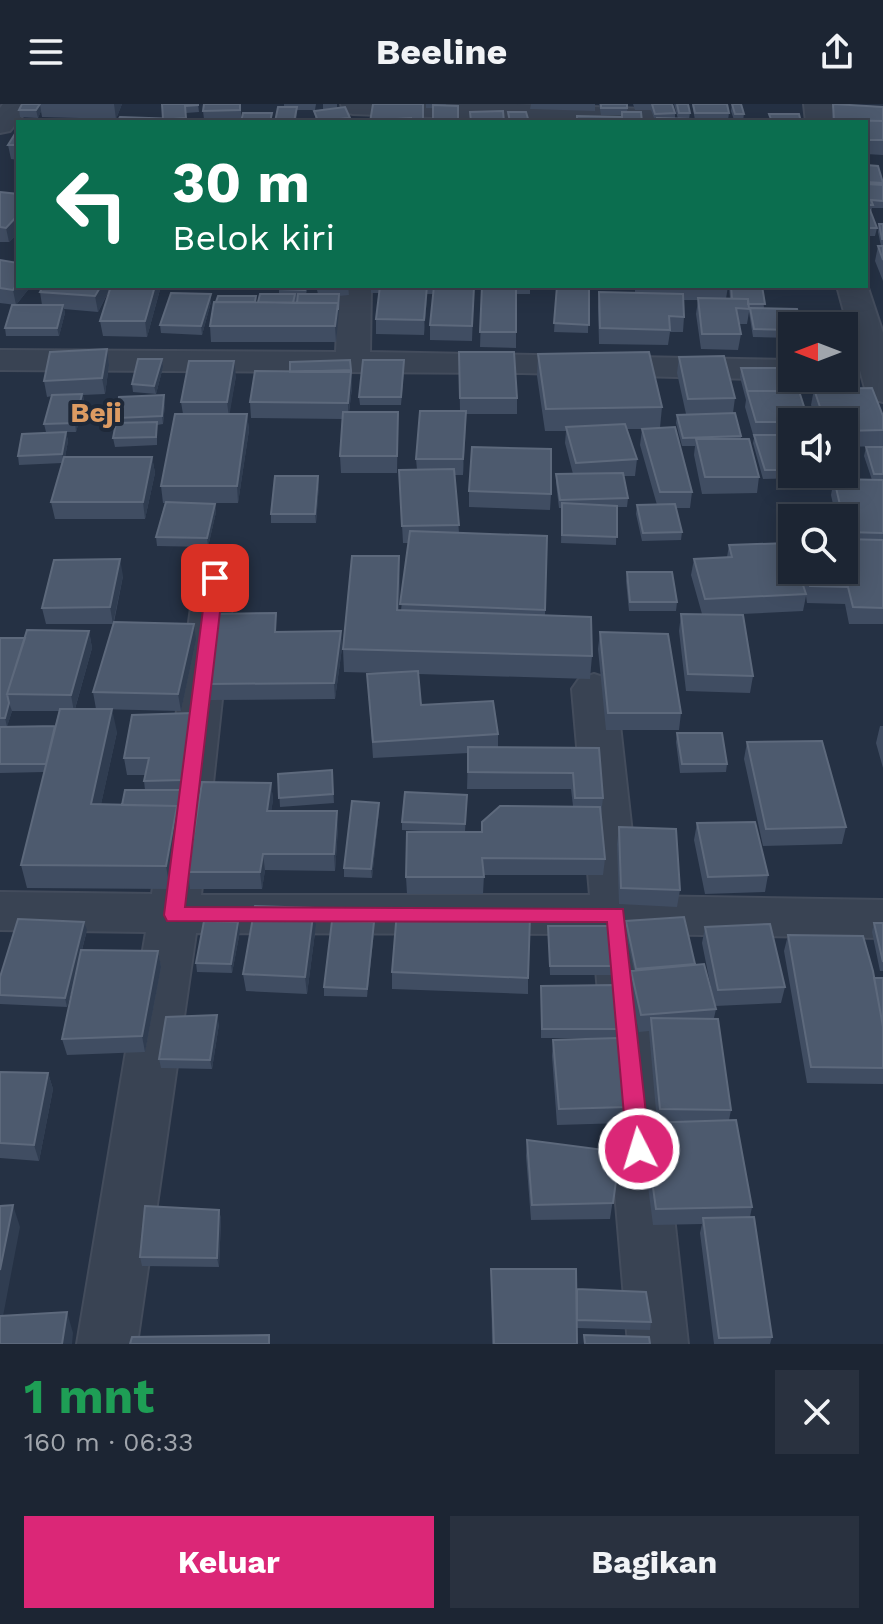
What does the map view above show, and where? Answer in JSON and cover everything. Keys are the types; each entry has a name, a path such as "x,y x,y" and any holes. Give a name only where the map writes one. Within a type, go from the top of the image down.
{"street":[{"path":"0,125 18,104"},
{"path":"353,111 644,117 648,120"},
{"path":"353,363 355,288"},
{"path":"853,288 868,378"},
{"path":"0,360 778,370"},
{"path":"107,1344 174,915 215,578"},
{"path":"594,689 658,1344"},
{"path":"0,911 174,915 616,914 883,919"}],"building":[{"path":"22,104 40,104 36,110 19,110"},
{"path":"162,104 198,105 185,106 186,118 163,119"},
{"path":"204,104 240,104 240,110 203,111"},
{"path":"373,104 423,104 423,119 433,119 433,105 458,106 458,119 370,120"},
{"path":"601,104 627,104 627,108 601,108"},
{"path":"652,104 672,104 675,113 655,114"},
{"path":"677,104 688,104 690,113 679,113"},
{"path":"693,104 727,104 729,113 695,113"},
{"path":"732,104 741,104 744,114 735,114"},
{"path":"833,104 883,107 883,121 834,120"},
{"path":"278,107 297,107 294,120 275,120"},
{"path":"345,107 350,118 318,120 314,111"},
{"path":"503,111 504,120 471,120 470,112"},
{"path":"508,112 526,112 528,120 510,120"},
{"path":"622,112 641,112 642,120 577,120 577,116 622,117"},
{"path":"243,113 272,113 270,120 241,120"},
{"path":"769,114 799,114 800,120 771,120"},
{"path":"120,117 205,120 118,120"},
{"path":"657,118 692,120 657,120"},
{"path":"868,121 883,121 883,140 868,140"},
{"path":"16,132 16,145 8,145"},
{"path":"868,165 878,166 883,183 868,182"},
{"path":"868,184 883,185 883,201 871,200 873,205 868,205"},
{"path":"0,192 16,194 16,217 6,228 0,227"},
{"path":"868,210 870,210 877,228 868,228"},
{"path":"0,260 16,263 16,286 13,290 0,288"},
{"path":"42,288 100,288 95,296 40,292"},
{"path":"110,288 154,288 145,321 100,321"},
{"path":"380,288 427,288 424,320 376,319"},
{"path":"434,288 474,288 472,326 430,325"},
{"path":"482,288 516,288 516,332 480,332"},
{"path":"557,288 589,288 589,325 554,323"},
{"path":"731,288 762,288 765,304 748,304 748,299 732,299"},
{"path":"599,292 683,294 684,317 669,316 670,330 600,328"},
{"path":"171,293 211,294 201,326 160,325"},
{"path":"260,294 295,294 293,303 258,302"},
{"path":"298,294 339,294 338,310 338,303 297,303"},
{"path":"218,296 256,296 255,302 216,302"},
{"path":"698,298 748,299 749,309 736,308 741,334 702,334"},
{"path":"214,302 338,303 335,326 210,326"},
{"path":"12,305 63,305 57,328 5,328"},
{"path":"750,308 797,309 798,312 778,312 778,330 754,329"},
{"path":"107,349 102,378 44,381 50,352"},
{"path":"459,352 514,352 517,398 460,398"},
{"path":"649,352 662,407 546,409 538,354"},
{"path":"724,356 735,398 688,399 679,357"},
{"path":"138,359 162,359 154,386 132,384"},
{"path":"350,360 351,370 290,372 290,362"},
{"path":"363,360 404,360 401,397 359,397"},
{"path":"189,361 234,361 227,402 181,402"},
{"path":"741,368 778,368 778,391 747,391"},
{"path":"255,371 351,372 348,403 250,402"},
{"path":"858,388 872,388 883,416 883,430 858,431 858,408 820,408 815,392 858,392"},
{"path":"747,391 799,392 804,408 778,408 778,422 756,422"},
{"path":"82,394 75,423 44,424 52,395"},
{"path":"164,395 162,416 117,418 119,397"},
{"path":"420,411 466,411 463,459 416,459"},
{"path":"343,412 398,412 397,456 340,456"},
{"path":"735,413 741,436 683,438 677,415"},
{"path":"175,414 247,414 237,486 161,486"},
{"path":"157,422 156,437 113,438 116,423"},
{"path":"625,424 637,459 576,463 566,427"},
{"path":"675,427 692,492 660,492 642,429"},
{"path":"66,432 62,454 18,456 22,434"},
{"path":"754,435 778,435 778,470 765,470"},
{"path":"696,439 749,439 759,477 705,477"},
{"path":"472,447 551,449 551,494 469,491"},
{"path":"866,447 883,447 883,474 874,474"},
{"path":"64,457 152,457 143,502 51,502"},
{"path":"454,469 459,525 402,526 399,470"},
{"path":"623,473 628,498 560,500 556,474"},
{"path":"275,476 318,476 315,514 271,514"},
{"path":"858,479 883,480 883,533 858,532 858,504 840,504 836,488 858,488"},
{"path":"166,502 215,504 207,538 156,537"},
{"path":"562,503 617,506 617,537 562,535"},
{"path":"675,504 682,532 643,533 637,505"},
{"path":"410,531 547,536 545,610 400,604"},
{"path":"858,539 883,540 883,608 853,607 848,587 810,586 858,584"},
{"path":"778,543 778,584 803,584 806,594 705,599 694,559 732,557 729,545"},
{"path":"352,556 399,556 397,610 591,617 592,656 343,649"},
{"path":"120,559 110,607 42,608 54,560"},
{"path":"627,572 672,572 677,602 630,602"},
{"path":"276,613 275,632 341,631 334,683 207,684 216,614"},
{"path":"681,614 743,615 753,676 688,674"},
{"path":"114,622 194,624 178,694 93,692"},
{"path":"27,630 89,631 71,695 7,694"},
{"path":"600,632 668,634 681,713 608,713"},
{"path":"0,638 25,638 7,694 9,703 5,718 0,718"},
{"path":"418,671 421,705 493,701 498,734 373,742 367,674"},
{"path":"60,709 112,709 91,804 177,806 166,866 21,865"},
{"path":"192,713 182,780 144,781 149,758 124,758 132,715"},
{"path":"55,726 46,764 0,764 0,727"},
{"path":"677,733 722,733 727,764 682,764"},
{"path":"822,741 846,827 766,829 747,742"},
{"path":"468,747 599,748 603,798 575,798 573,773 468,772"},
{"path":"332,770 333,794 279,798 278,774"},
{"path":"202,782 271,783 267,811 337,811 334,854 263,854 260,872 188,872"},
{"path":"125,790 184,790 179,819 177,806 122,805"},
{"path":"405,792 467,795 465,824 402,822"},
{"path":"352,801 379,803 371,869 344,868"},
{"path":"500,806 600,807 605,859 482,858 484,877 406,877 407,832 482,832 482,822"},
{"path":"755,822 768,875 708,877 697,823"},
{"path":"619,827 676,829 680,890 621,888"},
{"path":"255,906 314,908 305,977 243,974"},
{"path":"397,911 530,916 528,978 392,972"},
{"path":"684,917 695,964 636,969 626,921"},
{"path":"18,919 84,922 65,998 0,995 0,977"},
{"path":"204,921 238,922 231,964 196,963"},
{"path":"332,921 374,922 367,989 324,987"},
{"path":"874,923 883,923 883,962"},
{"path":"770,924 785,987 718,990 705,927"},
{"path":"548,926 611,926 616,966 550,966"},
{"path":"788,935 863,936 883,1027 883,1068 811,1067"},
{"path":"81,950 158,951 142,1036 62,1039"},
{"path":"704,964 716,1009 641,1015 631,971"},
{"path":"874,978 883,978 883,1024 882,1021"},
{"path":"614,985 618,1029 542,1029 541,986"},
{"path":"217,1015 210,1060 159,1059 166,1017"},
{"path":"651,1018 718,1019 731,1110 660,1109"},
{"path":"618,1038 626,1107 559,1109 553,1040"},
{"path":"0,1072 48,1073 34,1145 0,1143"},
{"path":"736,1120 752,1207 656,1209 644,1123"},
{"path":"527,1140 620,1152 613,1203 532,1205"},
{"path":"13,1205 0,1270 0,1206"},
{"path":"145,1206 219,1210 217,1258 140,1257"},
{"path":"754,1217 772,1337 719,1338 703,1218"},
{"path":"491,1269 576,1269 577,1344 494,1344"},
{"path":"577,1289 646,1292 651,1322 577,1320"},
{"path":"67,1312 62,1344 0,1344 0,1316"},
{"path":"269,1335 269,1344 130,1344 132,1337"},
{"path":"584,1335 649,1337 650,1344 585,1344"}],"district":[{"name":"Beji","path":"96,412"}],"route":[{"path":"215,578 174,915 616,914 639,1149"}]}
